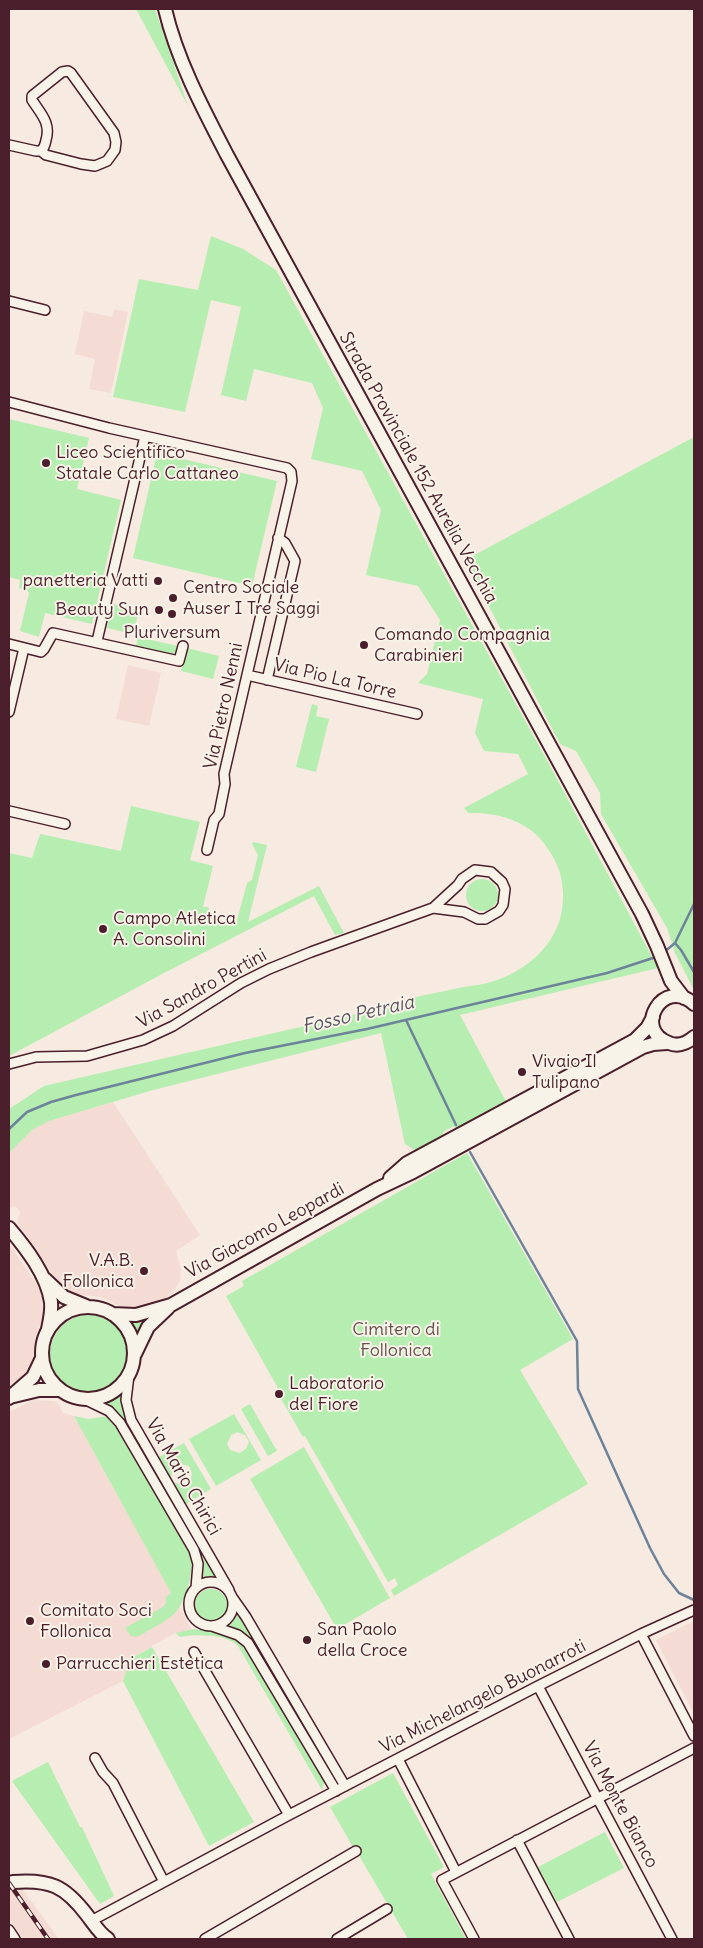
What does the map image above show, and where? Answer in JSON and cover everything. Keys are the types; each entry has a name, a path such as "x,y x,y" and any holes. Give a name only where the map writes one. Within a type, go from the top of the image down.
{"main road":[{"name":"Strada Provinciale 152 Aurelia Vecchia","path":"165,9 178,51 200,104 653,936 675,988 689,1001"},
{"name":"Strada Provinciale 152 Aurelia Vecchia","path":"652,1017 659,1004 665,980 664,965"},
{"name":"Strada Provinciale 152 Aurelia Vecchia","path":"659,1004 668,998 689,1001"},
{"path":"652,1017 654,1030 659,1038 672,1044 694,1048"},
{"name":"Via Giacomo Leopardi","path":"376,1189 408,1164 636,1040 647,1028 652,1017"},
{"path":"672,1044 689,1041 694,1037"},
{"name":"Via Giacomo Leopardi","path":"84,1399 110,1394 121,1386 129,1375 134,1356 148,1326 171,1305 376,1189 413,1172 643,1047 653,1044 672,1044"},
{"path":"9,1228 41,1275 51,1302 48,1330 42,1346 42,1358 48,1376 60,1390 84,1399"},
{"name":"Via Giacomo Leopardi","path":"41,1275 64,1297 100,1308 122,1322 134,1344 134,1356"},
{"name":"Via Giacomo Leopardi","path":"112,1314 136,1315 171,1305"},
{"path":"48,1330 56,1320 67,1312 89,1306"},
{"path":"10,1398 33,1377 42,1358"},
{"path":"10,1398 39,1390 60,1390"},
{"path":"13,1882 39,1881 59,1887 73,1898 108,1939"}],"street":[{"path":"9,145 36,152 41,151 46,155 81,164 95,166 108,161 115,150 114,133 72,73 68,71 62,72 32,96 32,100 48,125 44,148 41,151"},
{"path":"9,301 44,310"},
{"path":"9,402 146,436 97,641"},
{"name":"Via Pietro Nenni","path":"146,436 287,468 291,472 292,481 224,774 225,784 219,814 214,820 207,850"},
{"name":"Via Pietro Nenni","path":"267,680 295,561 285,542 278,538"},
{"path":"9,644 41,652 53,632 180,661 183,646"},
{"path":"9,712 24,648"},
{"name":"Via Pio La Torre","path":"246,675 417,714"},
{"path":"9,811 65,824"},
{"name":"Via Sandro Pertini","path":"9,1064 36,1057 87,1056 131,1045 173,1026 240,983 268,970 311,952 433,908 462,879 475,870 491,872 497,876 505,890 506,897 499,911 486,919 478,919 464,912 433,908"},
{"name":"Via Mario Chirici","path":"129,1375 126,1400 131,1420 230,1594 246,1617 345,1786"},
{"name":"Via Mario Chirici","path":"84,1399 109,1411 124,1430 194,1550 198,1564 196,1588 190,1598 191,1612 200,1623 238,1635 248,1643 336,1791"},
{"path":"196,1588 204,1583 213,1582 222,1585 230,1594 233,1609 230,1617 220,1624 212,1626"},
{"name":"Via Michelangelo Buonarroti","path":"91,1921 289,1815 538,1686 641,1634 694,1610"},
{"path":"641,1634 694,1736"},
{"path":"194,1652 289,1815"},
{"name":"Via Monte Bianco","path":"538,1686 672,1939"},
{"path":"474,1939 442,1880 694,1748"},
{"path":"95,1758 103,1772 113,1783 164,1882"},
{"path":"398,1759 456,1872"},
{"path":"517,1840 569,1939"},
{"path":"205,1939 356,1851"},
{"path":"336,1939 387,1910"},
{"path":"9,1930 15,1939"}],"shaded area":[{"path":"114,309 128,312 111,393 89,389 95,359 75,354 84,311 112,317"},
{"path":"128,665 161,673 149,726 116,719"},
{"path":"113,1102 200,1235 176,1251 181,1268 180,1280 175,1290 164,1299 134,1310 126,1309 101,1297 75,1294 60,1285 17,1222 20,1212 15,1206 9,1208 9,1153 32,1130 49,1121"},
{"path":"9,1243 40,1290 44,1303 44,1316 36,1335 32,1364 27,1375 9,1389"},
{"path":"33,1400 54,1401 58,1403 63,1413 74,1416 194,1634 180,1637 175,1633 126,1661 127,1670 123,1681 9,1739 9,1412"},
{"path":"694,1621 694,1714 656,1640"},
{"path":"9,1871 59,1939 23,1939 9,1919"}],"green space":[{"path":"136,9 155,9 188,106"},
{"path":"211,236 243,249 276,270 549,764 658,968 460,1015 508,1105 500,1109 497,1105 493,1107 495,1112 487,1117 484,1112 480,1114 482,1119 469,1126 467,1122 456,1130 454,1126 443,1132 443,1136 416,1151 405,1144 381,1033 153,1090 49,1121 32,1130 9,1153 9,1109 44,1086 361,1013 416,997 504,978 527,964 546,946 559,923 562,910 563,887 560,873 554,859 535,833 525,826 504,817 492,814 468,813 464,808 528,774 518,754 484,751 475,733 483,699 418,683 427,674 440,620 418,586 366,575 381,510 362,471 311,459 323,408 312,383 254,369 246,401 221,395 241,307 211,300 185,412 113,397 139,279 198,290"},
{"path":"9,419 89,438 77,489 121,500 92,624 45,613 39,637 20,631 29,593 27,590 19,588 20,580 9,577"},
{"path":"694,437 694,990 675,953 667,928 601,814 600,793 576,751 560,744 465,560"},
{"path":"157,453 277,481 252,586 133,558"},
{"path":"113,604 139,610 133,634 107,628"},
{"path":"138,637 178,646 175,655 136,646"},
{"path":"187,648 219,656 213,679 181,671"},
{"path":"312,704 318,706 316,716 329,719 316,772 296,767"},
{"name":"Campo Atletica A. Consolini","path":"131,806 200,822 190,860 213,866 203,907 208,907 214,919 236,924 247,883 252,880 258,855 252,844 253,842 267,845 248,922 319,886 344,933 335,935 314,896 9,1056 9,853 32,858 40,834 121,851"},
{"path":"482,879 488,880 493,884 497,889 497,901 493,906 488,910 482,911 476,910 471,906 467,901 466,895 467,889 471,884 476,880"},
{"name":"Cimitero di Follonica","path":"467,1153 573,1339 520,1370 588,1484 394,1596 391,1590 398,1585 395,1578 388,1582 305,1436 303,1437 276,1390 278,1388 226,1296 244,1286 242,1281"},
{"path":"81,1315 97,1315 111,1321 122,1332 128,1346 128,1362 122,1376 111,1387 97,1393 81,1393 67,1387 56,1376 50,1362 50,1346 56,1332 67,1321"},
{"path":"150,1318 138,1340 127,1320"},
{"path":"122,1391 123,1407 127,1420 219,1577 200,1579 201,1573 125,1426 101,1403"},
{"path":"250,1404 277,1451 268,1456 241,1409"},
{"path":"234,1414 261,1460 216,1486 189,1439","holes":["237,1432 245,1435 249,1442 246,1449 240,1453 230,1450 227,1444 231,1435"]},
{"path":"74,1416 88,1419 108,1416 114,1421 191,1555 190,1577 183,1602 166,1621 138,1636 131,1636 125,1628 163,1607 166,1603 166,1597 171,1593"},
{"path":"184,1443 211,1489 186,1504 159,1457","holes":["181,1464 189,1466 192,1474 190,1481 181,1485 174,1482 171,1476 175,1467"]},
{"path":"304,1447 390,1598 337,1629 250,1479"},
{"path":"211,1589 217,1590 222,1594 226,1599 226,1611 222,1616 217,1620 211,1621 205,1620 200,1616 196,1611 195,1605 196,1599 200,1594 205,1590"},
{"path":"238,1610 331,1768 330,1770 327,1770 243,1633 228,1626 235,1618"},
{"path":"194,1629 229,1634 244,1644 323,1776 322,1790 238,1646 219,1637 194,1635 180,1637 176,1633"},
{"path":"152,1647 254,1822 209,1846 123,1681 127,1670 126,1661"},
{"path":"48,1762 80,1827 82,1827 114,1896 100,1904 12,1781"},
{"path":"393,1773 444,1867 431,1874 466,1939 408,1939 355,1846 353,1847 330,1807"},
{"path":"605,1832 624,1868 557,1902 538,1867"}],"waterway":[{"name":"Fosso Petraia","path":"663,953 675,943 694,904"},
{"path":"675,943 694,972"},
{"name":"Fosso Petraia","path":"9,1129 27,1112 51,1102 76,1095 245,1053 367,1029 607,973 656,957"},
{"path":"406,1020 456,1125"},
{"path":"470,1152 577,1341 578,1389 650,1548 664,1574 679,1593 694,1600"}],"railway":[{"path":"9,1883 48,1939"}],"place":[{"name":"Liceo Scientifico Statale Carlo Cattaneo","path":"46,463"},
{"name":"panetteria Vatti","path":"158,581"},
{"name":"Centro Sociale Auser I Tre Saggi","path":"173,598"},
{"name":"Beauty Sun","path":"159,610"},
{"name":"Pluriversum","path":"172,614"},
{"name":"Comando Compagnia Carabinieri","path":"364,645"},
{"name":"Campo Atletica A. Consolini","path":"103,929"},
{"name":"Vivaio Il Tulipano","path":"522,1072"},
{"name":"V.A.B. Follonica","path":"144,1271"},
{"name":"Laboratorio del Fiore","path":"279,1394"},
{"name":"Comitato Soci Follonica","path":"30,1621"},
{"name":"San Paolo della Croce","path":"307,1640"},
{"name":"Parrucchieri Estetica","path":"46,1664"}]}
